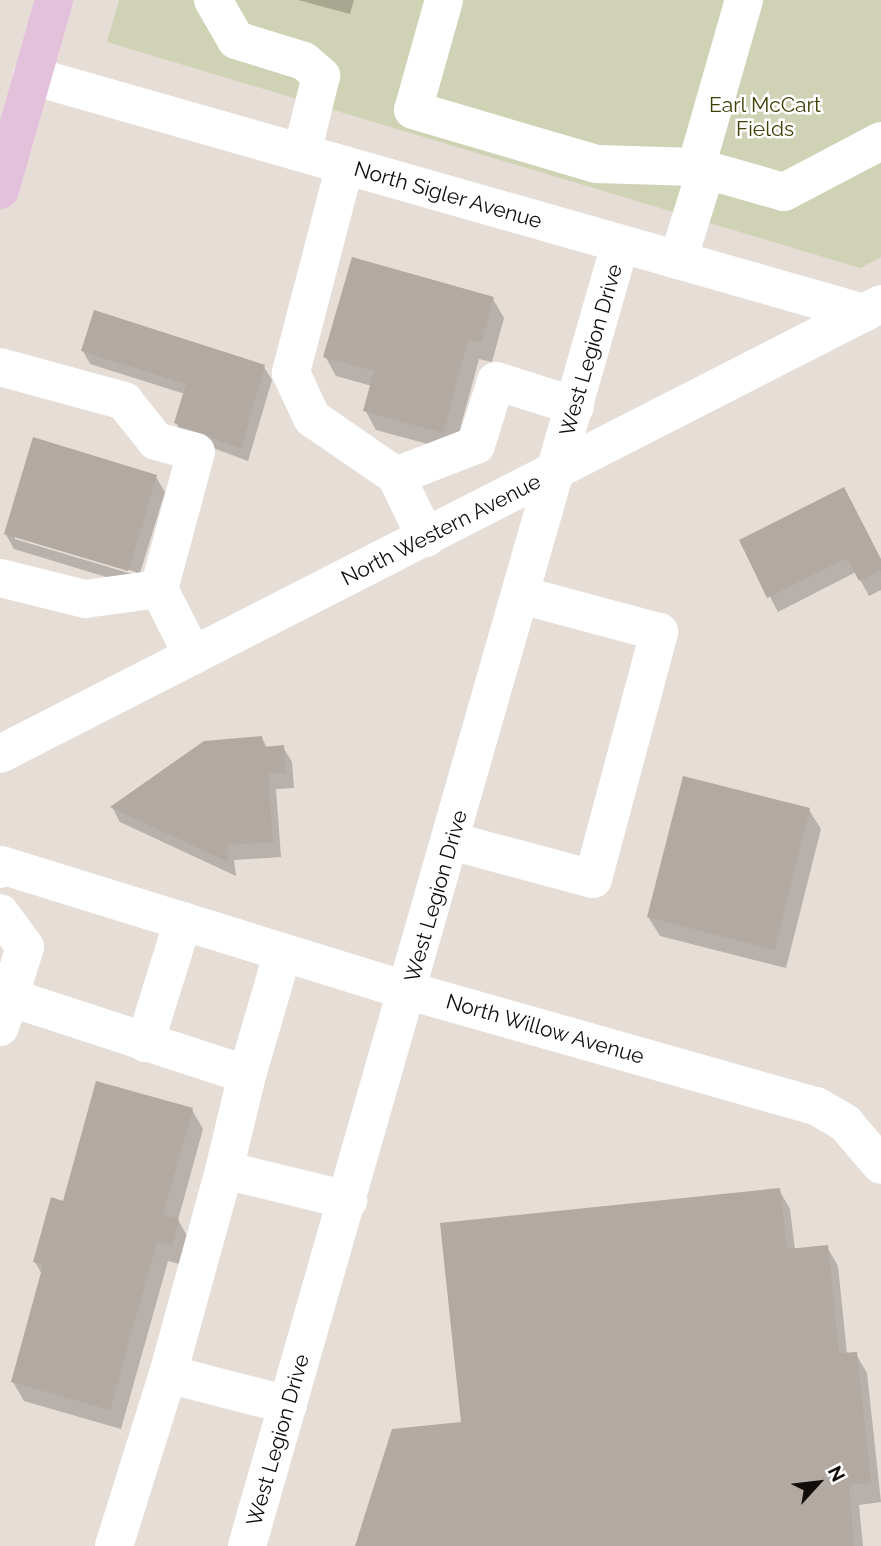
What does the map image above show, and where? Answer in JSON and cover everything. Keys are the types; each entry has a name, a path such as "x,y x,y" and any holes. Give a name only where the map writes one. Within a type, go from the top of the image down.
{"main road":[{"path":"0,190 54,0"}],"street":[{"path":"213,0 236,40 304,61 321,76 302,153"},
{"path":"444,0 413,110 597,164 701,169 784,192 881,141"},
{"path":"678,261 744,0"},
{"name":"North Sigler Avenue","path":"32,76 678,261 872,308"},
{"path":"345,166 290,373 312,418 396,475 426,538"},
{"name":"West Legion Drive","path":"247,1546 522,595 620,244"},
{"name":"North Western Avenue","path":"0,754 872,308"},
{"path":"0,367 124,401 156,441 196,452 159,589 193,656"},
{"path":"396,475 476,445 496,381 575,406"},
{"path":"0,578 85,599 159,589"},
{"path":"451,841 593,879 659,632 522,595"},
{"name":"North Willow Avenue","path":"1,867 408,990 816,1106 845,1123 881,1165"},
{"path":"0,913 25,947 5,1012 145,1043 247,1075"},
{"path":"145,1043 183,921"},
{"path":"114,1546 168,1374 247,1075 283,952"},
{"path":"224,1170 348,1199"},
{"path":"168,1374 288,1405"}],"green space":[{"name":"Earl McCart Fields","path":"119,0 881,0 881,257 860,268 107,42"}],"building":[{"path":"352,257 494,297 481,343 468,340 443,433 363,411 374,371 323,357"},
{"path":"94,310 265,365 241,449 174,423 186,384 81,351"},
{"path":"33,437 157,475 128,571 4,534"},
{"path":"844,487 881,559 881,570 859,581 847,558 767,598 739,540"},
{"path":"262,736 263,747 284,745 286,773 268,774 273,842 227,845 228,862 110,807 204,741"},
{"path":"683,776 810,808 775,950 647,917"},
{"path":"96,1081 193,1108 163,1215 179,1219 172,1246 157,1242 110,1410 11,1382 43,1265 33,1262 51,1197 63,1201"},
{"path":"780,1188 787,1249 828,1245 839,1353 857,1352 871,1483 849,1485 854,1546 355,1546 392,1429 461,1422 440,1223"}]}
